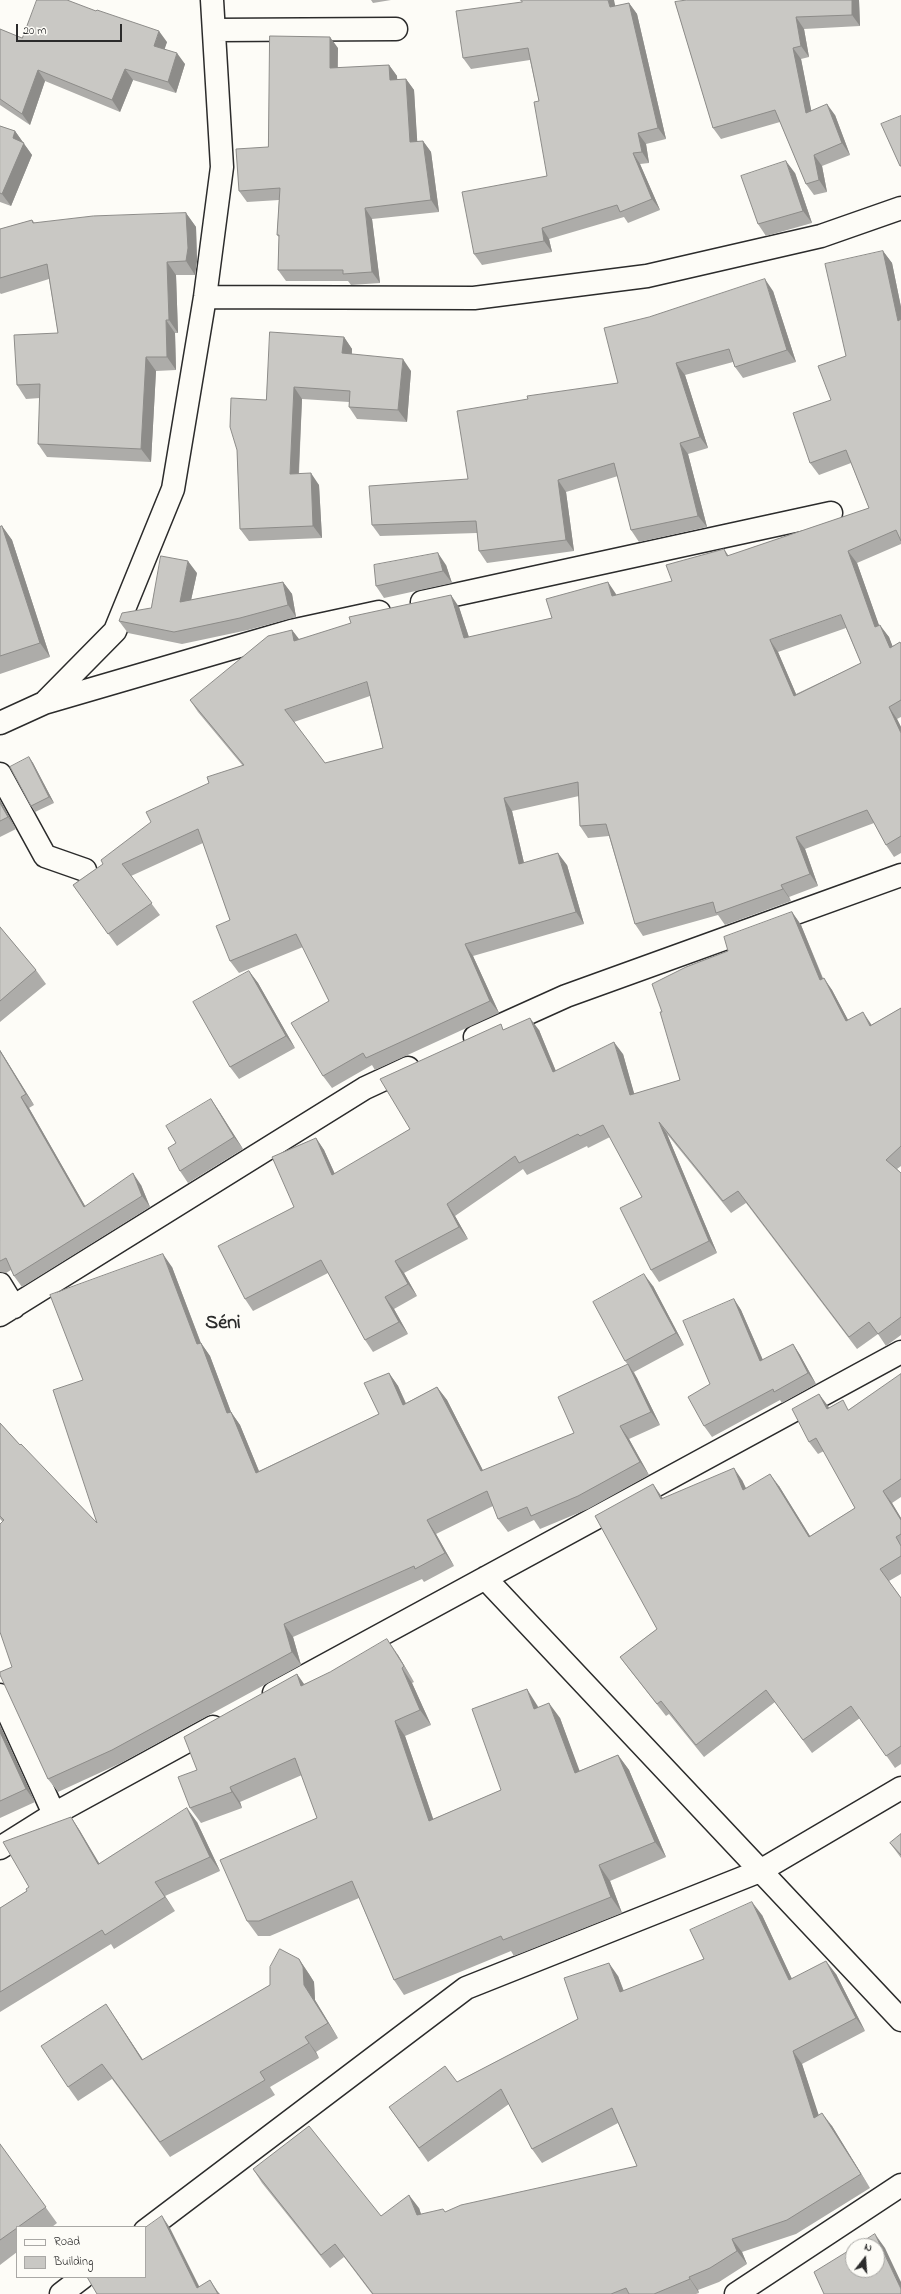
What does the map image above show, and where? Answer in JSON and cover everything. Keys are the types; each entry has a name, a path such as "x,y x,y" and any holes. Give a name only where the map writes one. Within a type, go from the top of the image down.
{"street":[{"path":"44,703 115,631 174,489 205,297 222,167 212,0"},
{"path":"214,30 396,29"},
{"path":"205,297 474,298 646,276 821,236 901,208"},
{"path":"0,723 44,703 292,631 831,513"},
{"path":"0,774 45,856 85,870"},
{"path":"458,1045 566,996 901,875"},
{"path":"0,1284 7,1311 365,1088 430,1058"},
{"path":"256,1704 901,1352"},
{"path":"485,1578 901,2020"},
{"path":"0,1695 54,1814"},
{"path":"0,1848 54,1814 228,1719"},
{"path":"146,2230 466,1988 760,1871 901,1788"},
{"path":"736,2294 901,2185"},
{"path":"61,2294 83,2278"}],"building":[{"path":"37,0 67,0 159,31 154,46 177,53 168,82 125,69 112,100 38,70 22,114 0,99 0,29 22,38"},
{"path":"521,0 608,0 610,7 629,3 658,128 638,133 642,152 633,153 652,199 620,212 617,205 542,228 544,241 474,254 462,192 547,176 534,102 539,101 528,48 463,58 456,11 522,2"},
{"path":"687,0 852,0 852,15 796,17 801,46 793,48 806,113 827,104 842,143 814,155 819,180 806,184 775,110 713,128 675,2"},
{"path":"270,36 330,37 330,68 389,65 390,80 406,79 410,142 423,141 431,200 365,208 372,272 343,274 343,270 278,270 279,235 277,235 280,188 239,191 236,149 268,147"},
{"path":"901,116 901,166 900,166 881,124"},
{"path":"0,126 15,131 13,138 24,143 2,194 0,193"},
{"path":"786,161 803,211 758,224 741,176"},
{"path":"186,213 188,248 186,261 167,262 169,320 166,320 167,357 146,357 141,449 38,444 40,384 17,385 14,335 58,333 47,264 0,278 0,229 32,220 33,223 93,216"},
{"path":"883,251 898,321 901,319 901,541 896,530 848,551 875,627 880,625 890,648 900,642 901,644 901,700 889,707 901,733 901,836 886,845 867,810 796,837 810,874 781,885 783,889 716,913 713,902 635,924 606,824 580,826 578,782 504,798 519,864 558,853 576,912 465,944 490,1001 366,1058 363,1053 323,1076 291,1023 329,1001 296,934 230,961 216,926 230,920 198,829 122,864 152,903 108,934 73,885 103,864 101,860 151,822 146,812 209,783 207,777 244,765 190,700 268,636 292,630 294,641 351,623 349,617 451,595 464,638 552,618 546,599 608,582 612,596 672,581 666,565 724,549 727,556 869,508 846,450 810,463 793,413 831,400 818,366 846,356 825,264","holes":["841,615 861,663 794,696 770,640","367,682 383,748 325,763 285,710"]},
{"path":"765,279 787,350 735,367 729,349 676,363 700,437 680,443 698,516 631,530 614,463 558,480 566,540 479,551 476,521 372,525 369,486 468,479 457,411 528,399 527,396 618,383 604,328 649,317"},
{"path":"270,332 344,337 342,353 403,359 398,410 349,407 350,391 294,387 290,474 311,473 313,526 240,529 237,450 230,427 231,398 266,400"},
{"path":"2,526 40,643 0,656 0,527"},
{"path":"438,553 443,571 376,586 374,565"},
{"path":"161,556 188,561 180,602 283,582 288,605 240,618 174,632 119,621 122,613 151,608"},
{"path":"29,757 49,797 31,806 10,767"},
{"path":"0,803 8,817 0,821"},
{"path":"792,912 820,980 824,978 846,1021 863,1012 870,1026 901,1008 901,1146 886,1160 901,1173 901,1317 878,1334 869,1322 849,1337 738,1191 723,1201 659,1122 709,1241 651,1270 620,1208 642,1197 603,1125 580,1136 578,1134 519,1163 515,1156 447,1204 459,1227 395,1261 408,1284 385,1297 399,1322 365,1340 321,1260 245,1299 218,1246 294,1207 272,1157 316,1138 332,1175 410,1129 380,1079 501,1024 503,1030 530,1018 553,1072 614,1042 630,1095 680,1080 660,1012 662,1012 652,984 686,967 728,951 724,937"},
{"path":"0,927 36,970 0,1001"},
{"path":"249,971 286,1036 230,1067 193,1002"},
{"path":"0,1051 26,1094 21,1097 84,1207 133,1173 142,1196 14,1276 6,1258 0,1261"},
{"path":"211,1099 234,1137 180,1171 168,1148 176,1143 166,1126"},
{"path":"163,1254 197,1344 201,1343 227,1413 231,1412 256,1473 379,1414 364,1383 389,1373 403,1405 437,1387 481,1471 574,1433 558,1397 628,1364 651,1412 620,1426 640,1462 578,1496 531,1516 527,1507 498,1519 487,1491 427,1520 445,1553 415,1569 414,1566 284,1624 292,1652 112,1750 48,1779 0,1675 0,1672 12,1667 0,1632 0,1524 4,1520 0,1516 0,1423 97,1523 53,1390 83,1380 50,1295"},
{"path":"644,1274 676,1333 625,1361 593,1302"},
{"path":"734,1299 760,1361 793,1344 808,1373 774,1392 773,1389 704,1426 688,1397 710,1384 683,1321"},
{"path":"901,1374 901,1479 883,1491 901,1520 901,1534 896,1537 901,1546 901,1556 880,1569 901,1598 901,1746 886,1756 851,1706 803,1740 766,1690 696,1745 661,1701 657,1704 620,1657 657,1629 595,1516 653,1484 661,1499 734,1468 743,1490 770,1474 809,1537 855,1508 816,1438 809,1442 792,1409 819,1394 827,1409 843,1400 848,1410"},
{"path":"387,1639 404,1666 402,1668 420,1710 395,1721 429,1821 501,1790 472,1709 527,1689 534,1709 549,1703 575,1773 618,1755 655,1842 599,1865 611,1897 503,1940 501,1936 394,1980 352,1881 259,1921 247,1921 220,1860 317,1818 295,1758 230,1787 232,1792 190,1808 178,1777 197,1770 184,1737 297,1674 301,1686 330,1672"},
{"path":"0,1732 26,1789 0,1801"},
{"path":"187,1808 210,1857 155,1882 165,1897 105,1935 102,1930 0,1992 0,1908 27,1891 26,1889 29,1887 3,1842 71,1817 98,1864"},
{"path":"901,1834 901,1855 890,1843"},
{"path":"752,1902 789,1980 826,1961 856,2018 793,2051 814,2118 822,2113 861,2174 787,2220 732,2239 737,2251 710,2268 689,2277 690,2279 654,2294 629,2294 626,2288 611,2294 373,2294 335,2244 321,2255 253,2169 309,2126 381,2216 409,2195 417,2215 443,2209 445,2212 461,2205 637,2166 612,2108 532,2149 501,2089 419,2148 389,2107 445,2066 457,2082 578,2019 564,1978 609,1963 620,1992 704,1959 690,1930"},
{"path":"280,1949 299,1959 303,1967 304,1985 328,2023 305,2037 309,2043 260,2072 265,2080 160,2142 102,2064 68,2087 41,2046 106,2004 142,2060 270,1985 270,1967"},
{"path":"0,2144 46,2207 19,2226 16,2226 16,2229 0,2240"},
{"path":"162,2216 197,2288 210,2280 218,2294 97,2294 88,2278 146,2278 146,2227"},
{"path":"875,2234 877,2238 869,2238"},
{"path":"845,2253 845,2278 885,2278 885,2255 901,2289 901,2294 824,2294 814,2272"}],"district":[{"name":"Séni","path":"223,1325"}]}
